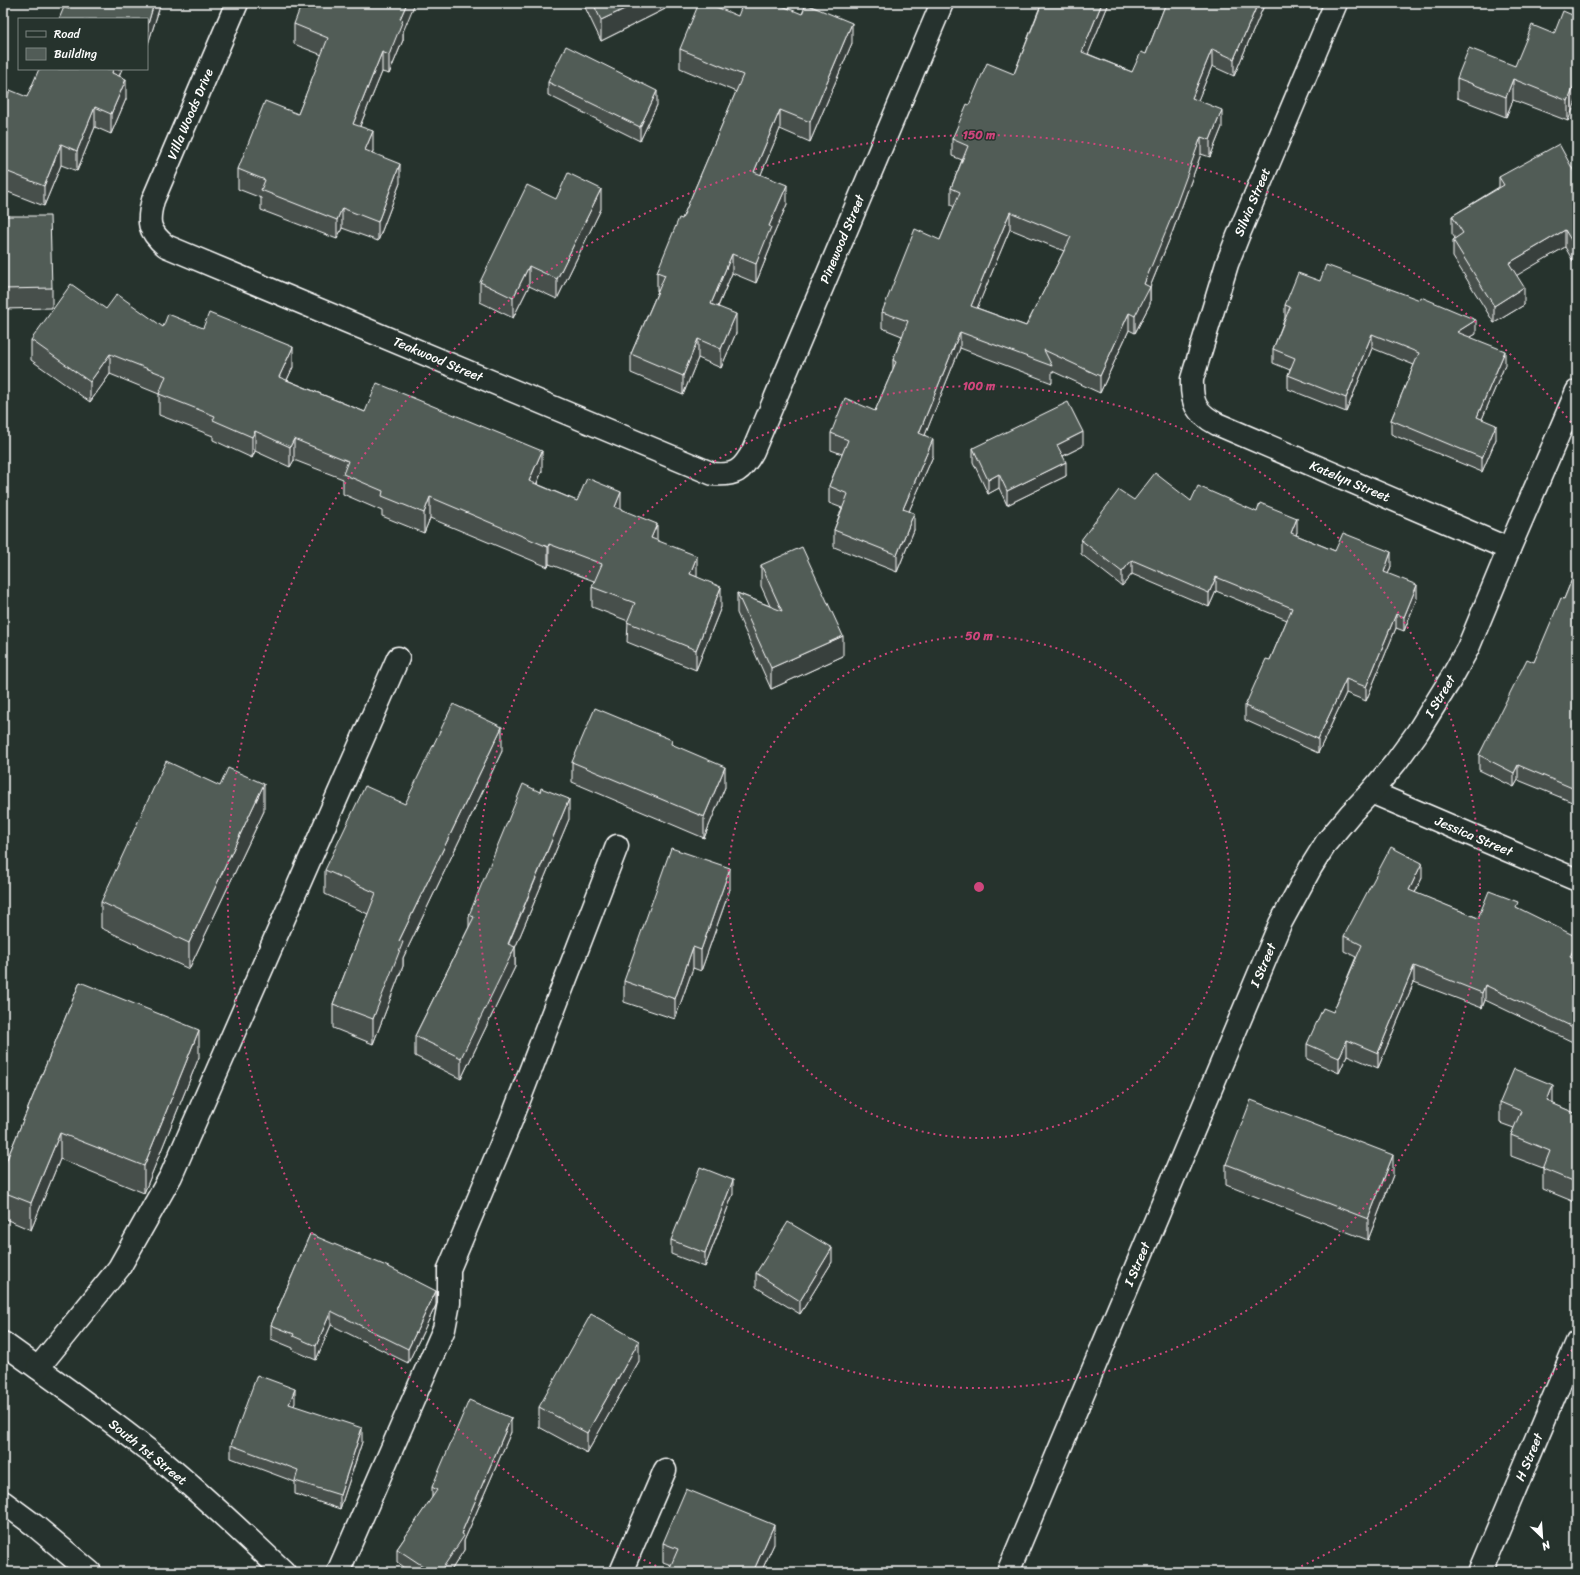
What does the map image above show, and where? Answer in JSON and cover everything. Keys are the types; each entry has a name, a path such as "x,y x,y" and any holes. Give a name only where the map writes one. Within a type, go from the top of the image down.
{"street":[{"name":"Villa Woods Drive","path":"150,226 150,213 153,200 237,3"},
{"name":"Pinewood Street","path":"736,472 746,464 752,451 942,3"},
{"name":"Silvia Street","path":"1196,407 1191,394 1192,379 1227,264 1336,3"},
{"name":"Teakwood Street","path":"150,226 156,237 166,246 173,249 712,474 725,475 736,472"},
{"name":"I Street","path":"1008,1572 1280,924 1326,843 1396,762 1417,733 1452,677 1468,648 1577,391"},
{"name":"Katelyn Street","path":"1196,407 1205,418 1217,424 1509,549"},
{"path":"38,1368 120,1268 171,1176 398,658"},
{"name":"Jessica Street","path":"1371,792 1577,880"},
{"path":"338,1572 444,1329 449,1303 449,1269 511,1121 617,846"},
{"name":"H Street","path":"1480,1572 1577,1342"},
{"name":"South 1st Street","path":"3,1343 82,1398 163,1462 242,1532 284,1572"},
{"path":"621,1572 665,1470"},
{"path":"3,1502 34,1524 90,1572"}],"building":[{"path":"71,3 154,3 148,24 148,18 59,18 64,7 69,9"},
{"path":"302,3 407,3 400,19 403,20 389,55 382,52 353,124 373,131 365,150 400,164 378,222 342,208 337,220 261,190 265,180 238,169 265,101 298,114 328,38 294,24"},
{"path":"593,3 637,3 601,20"},
{"path":"699,3 707,3 738,16 743,3 775,3 802,14 806,4 852,23 810,122 780,110 754,172 787,185 769,226 771,227 756,264 732,254 711,304 736,314 721,349 698,339 683,376 631,354 665,275 657,272 679,218 682,219 743,75 680,49"},
{"path":"1042,3 1102,3 1082,52 1132,72 1141,52 1146,54 1166,3 1258,3 1234,59 1212,49 1192,98 1222,110 1210,140 1201,137 1172,216 1144,284 1150,287 1135,316 1129,313 1100,376 1044,350 1052,366 960,332 919,433 933,439 903,509 914,513 897,555 834,530 848,494 829,486 848,440 831,433 845,398 875,411 896,362 893,360 908,321 882,312 915,229 940,240 960,192 951,188 968,146 952,139 967,104 969,105 987,63 1014,74","holes":["1010,212 1071,237 1026,326 971,306"]},
{"path":"1563,11 1577,17 1577,79 1568,101 1513,79 1506,97 1457,78 1469,48 1515,66 1532,25 1554,34"},
{"path":"566,46 657,91 640,127 548,82"},
{"path":"39,70 113,70 112,73 126,79 111,114 95,107 77,151 61,144 44,186 3,170 3,107 10,90 27,97"},
{"path":"1559,144 1577,177 1577,250 1565,230 1509,263 1524,287 1494,306 1453,240 1463,233 1452,216 1504,185 1499,177"},
{"path":"568,173 601,189 557,279 529,266 513,298 480,282 527,185 556,199"},
{"path":"3,216 50,216 52,288 3,289"},
{"path":"1326,265 1420,300 1421,297 1476,320 1457,332 1505,351 1477,417 1496,425 1482,458 1391,420 1419,353 1372,334 1346,398 1288,375 1295,358 1273,349 1290,307 1285,305 1298,273 1320,281"},
{"path":"71,284 106,309 117,294 163,327 168,314 203,328 209,313 293,347 279,377 365,412 377,383 542,451 529,481 577,501 587,478 621,492 615,507 657,524 651,538 697,556 690,574 721,587 696,650 627,622 635,603 592,587 602,564 549,544 548,547 430,497 424,513 382,496 383,491 343,474 348,461 294,439 290,447 255,431 252,437 213,420 215,416 159,394 166,376 110,354 90,382 31,340"},
{"path":"1068,402 1083,432 1057,445 1066,462 1007,491 999,474 988,480 973,448"},
{"path":"1155,473 1191,501 1198,486 1257,512 1260,503 1297,518 1291,533 1335,551 1343,533 1391,552 1384,572 1417,585 1404,617 1396,614 1366,687 1346,679 1318,739 1245,706 1266,659 1270,660 1292,608 1216,577 1209,593 1132,560 1122,572 1081,540 1119,490 1134,500"},
{"path":"802,547 843,636 771,668 737,593 782,611 761,565"},
{"path":"1577,567 1577,790 1518,765 1514,773 1479,755 1527,659 1534,662 1561,598 1564,599"},
{"path":"453,704 502,727 399,941 403,942 373,1019 333,1004 376,893 325,870 365,786 405,804"},
{"path":"595,708 672,740 671,744 725,767 704,817 572,762"},
{"path":"166,761 220,786 228,768 264,784 189,943 101,902"},
{"path":"523,784 540,792 541,788 569,799 508,944 515,947 461,1058 415,1036 474,917 469,915"},
{"path":"1391,847 1422,863 1409,890 1478,918 1489,891 1518,902 1516,907 1577,937 1577,941 1570,957 1577,960 1577,1029 1485,985 1482,993 1414,966 1378,1053 1347,1040 1339,1058 1307,1044 1323,1008 1333,1012 1362,945 1344,936"},
{"path":"671,848 730,868 701,950 693,947 675,999 624,981"},
{"path":"80,982 199,1030 144,1166 60,1133 31,1203 3,1192 3,1169"},
{"path":"1514,1069 1553,1085 1547,1101 1577,1114 1577,1183 1543,1169 1550,1151 1511,1135 1521,1111 1500,1102"},
{"path":"1251,1100 1393,1155 1368,1219 1226,1164"},
{"path":"700,1167 733,1180 705,1253 671,1240"},
{"path":"788,1222 832,1248 800,1301 756,1273"},
{"path":"310,1234 391,1268 436,1291 408,1349 331,1311 316,1346 293,1336 294,1334 271,1325"},
{"path":"591,1314 639,1341 587,1433 539,1407"},
{"path":"257,1375 295,1389 289,1404 362,1428 340,1495 295,1481 298,1470 231,1445"},
{"path":"469,1400 511,1418 461,1534 464,1536 440,1572 432,1572 397,1549 437,1490 432,1487"},
{"path":"686,1489 774,1525 753,1572 668,1572 678,1549 663,1543"}]}
